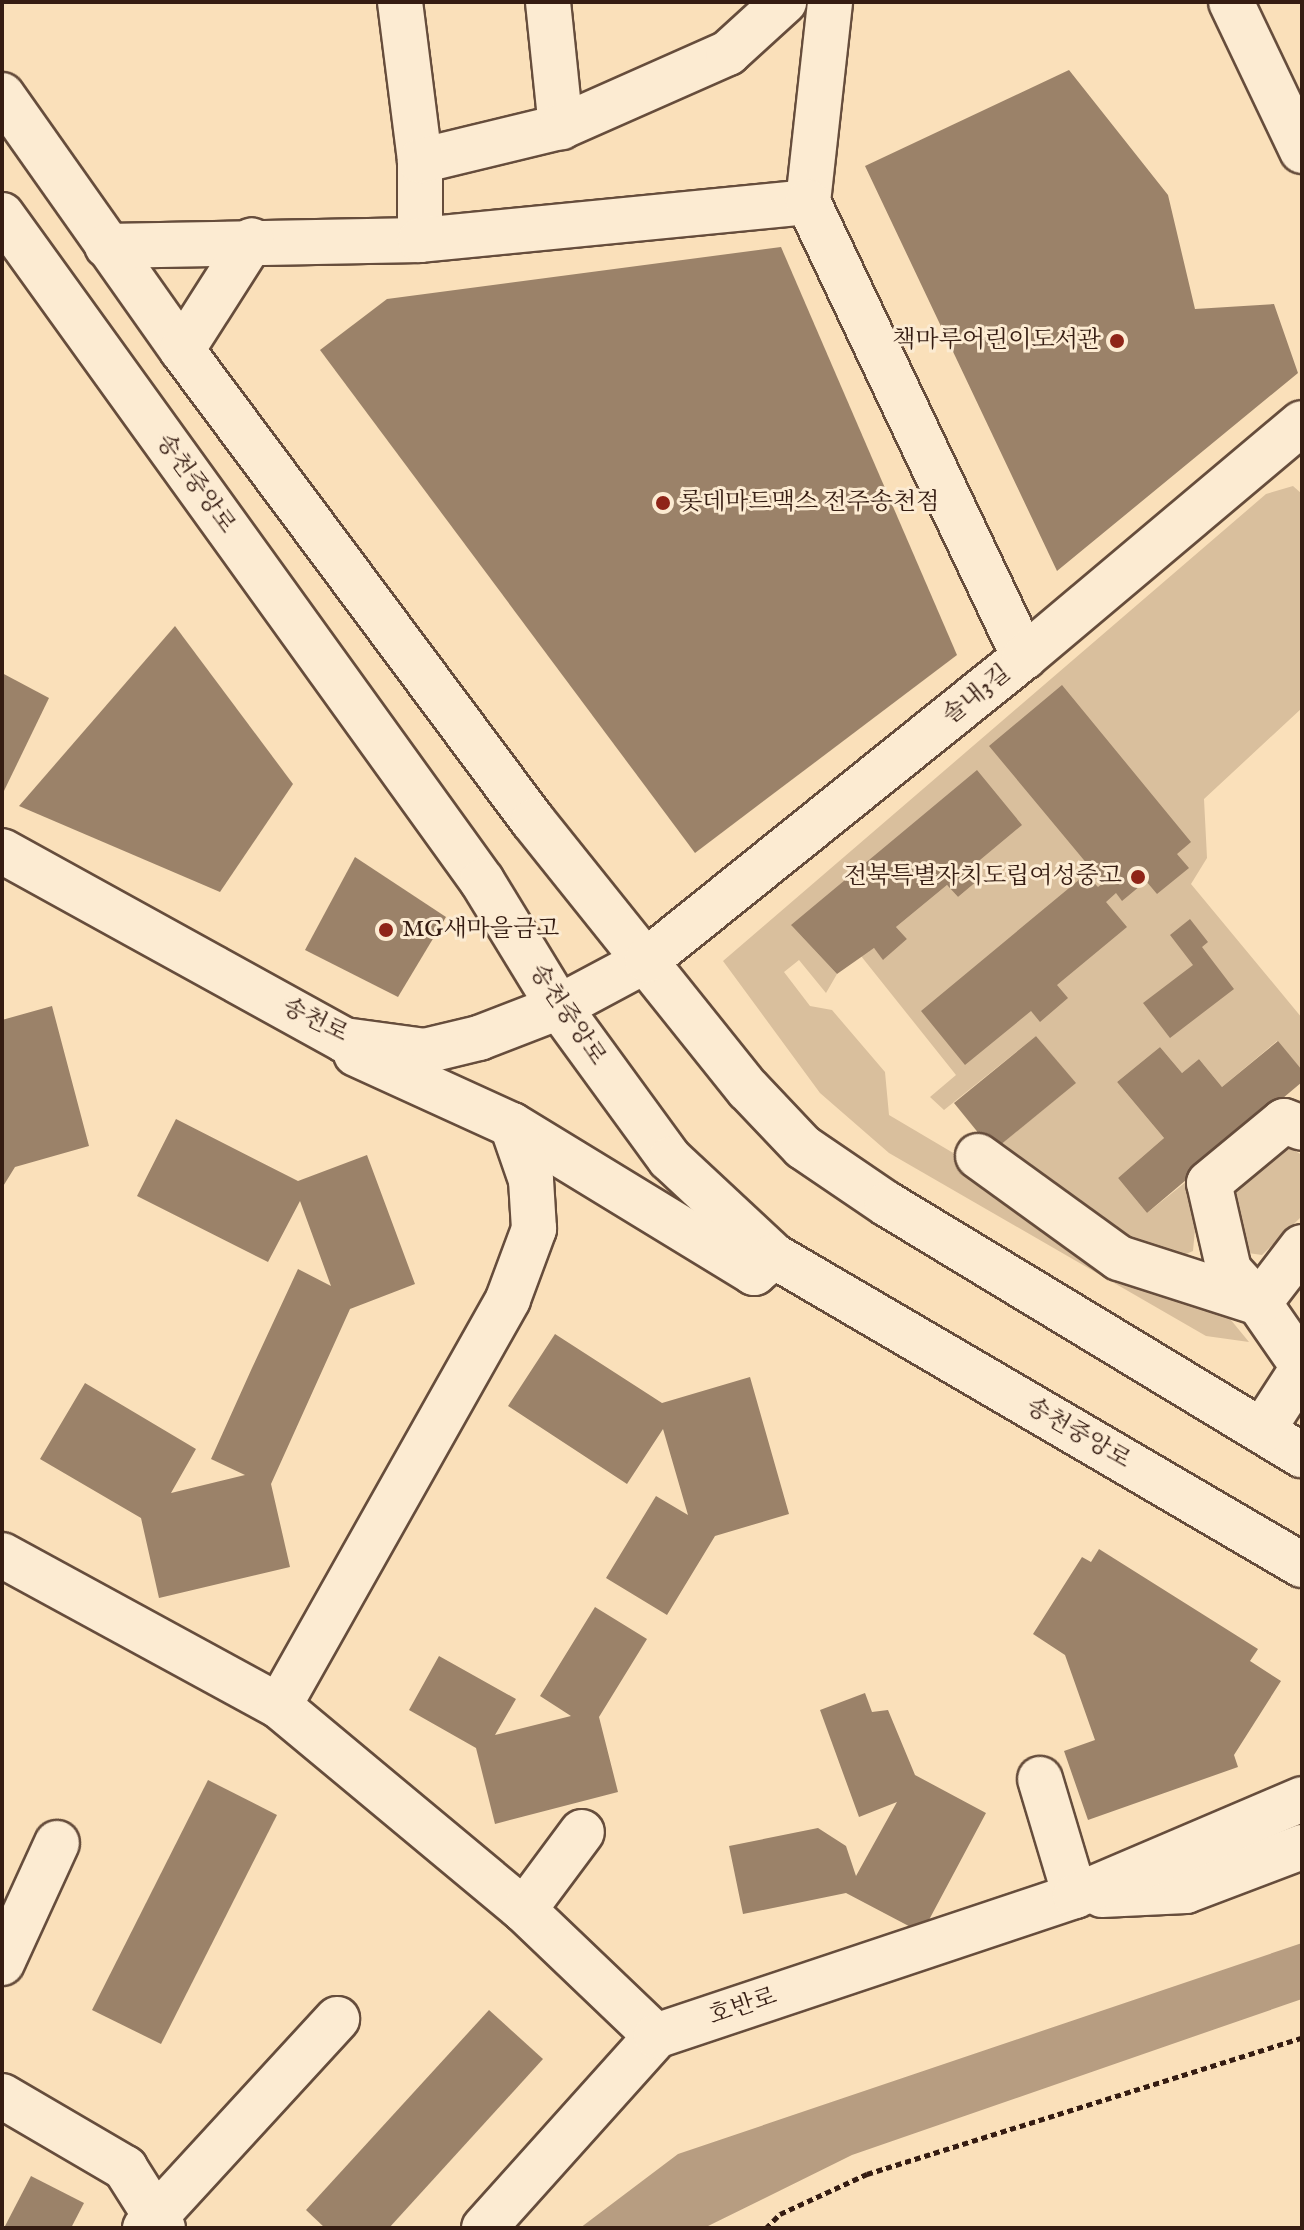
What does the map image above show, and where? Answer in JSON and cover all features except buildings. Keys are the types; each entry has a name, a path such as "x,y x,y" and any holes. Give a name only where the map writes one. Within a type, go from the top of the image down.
{"street":[{"path":"400,2 420,161 420,240"},
{"path":"548,2 561,127"},
{"path":"420,161 561,127 728,53 784,2"},
{"path":"830,2 808,202 1024,657"},
{"path":"1231,2 1302,151"},
{"path":"2,95 182,350 533,821 748,1089 803,1147 887,1204 1302,1455"},
{"path":"107,246 252,240 420,240 808,202"},
{"name":"송천중앙로","path":"2,215 482,881 559,1007 670,1159 774,1256 1302,1565"},
{"path":"182,350 252,240"},
{"name":"솔내3길","path":"647,960 1024,657 1302,423"},
{"name":"송천로","path":"2,851 344,1040 425,1051 479,1038 559,1007 647,960"},
{"path":"344,1040 359,1058 512,1125 754,1273 774,1256"},
{"path":"1262,1431 1302,1367 1259,1303 1229,1270 1209,1183 1284,1121 1302,1128"},
{"path":"279,1706 508,1299 534,1229 531,1180 512,1125"},
{"path":"978,1156 1119,1258 1259,1303"},
{"path":"1259,1303 1302,1247"},
{"path":"2,1555 279,1706 524,1910 656,2036"},
{"path":"1040,1779 1075,1896"},
{"name":"호반로","path":"484,2228 656,2036 1075,1896 1302,1799"},
{"path":"524,1910 582,1832"},
{"path":"2,1963 57,1843"},
{"name":"호반로","path":"1075,1896 1186,1891 1302,1847"},
{"path":"2,2096 125,2168 154,2225 337,2019"}],"path":[{"path":"766,2228 780,2214 867,2174 1302,2038"}],"shaded area":[{"path":"1293,486 1302,494 1302,708 1204,799 1207,858 1191,884 1302,1018 1302,1070 1277,1041 1222,1087 1199,1059 1182,1073 1160,1047 1117,1082 1164,1138 1118,1178 1147,1213 1187,1181 1195,1229 1193,1251 1177,1258 1128,1247 993,1151 1075,1083 1036,1036 944,1110 930,1097 956,1075 861,956 874,948 884,959 907,939 896,927 947,885 958,897 983,876 974,865 792,926 837,974 826,993 799,960 784,972 810,1006 832,1010 885,1072 889,1115 1226,1314 1249,1342 1206,1336 889,1153 820,1093 723,961 1266,494"},
{"path":"1285,1145 1302,1155 1302,1216 1262,1255 1241,1252 1224,1187"},
{"path":"1302,1943 1302,1999 852,2155 704,2228 580,2228 678,2154"}],"place":[{"name":"책마루어린이도서관","path":"1117,341"},
{"name":"롯데마트맥스 전주송천점","path":"663,503"},
{"name":"전북특별자치도립여성중고","path":"1138,877"},
{"name":"MG새마을금고","path":"386,930"}]}
